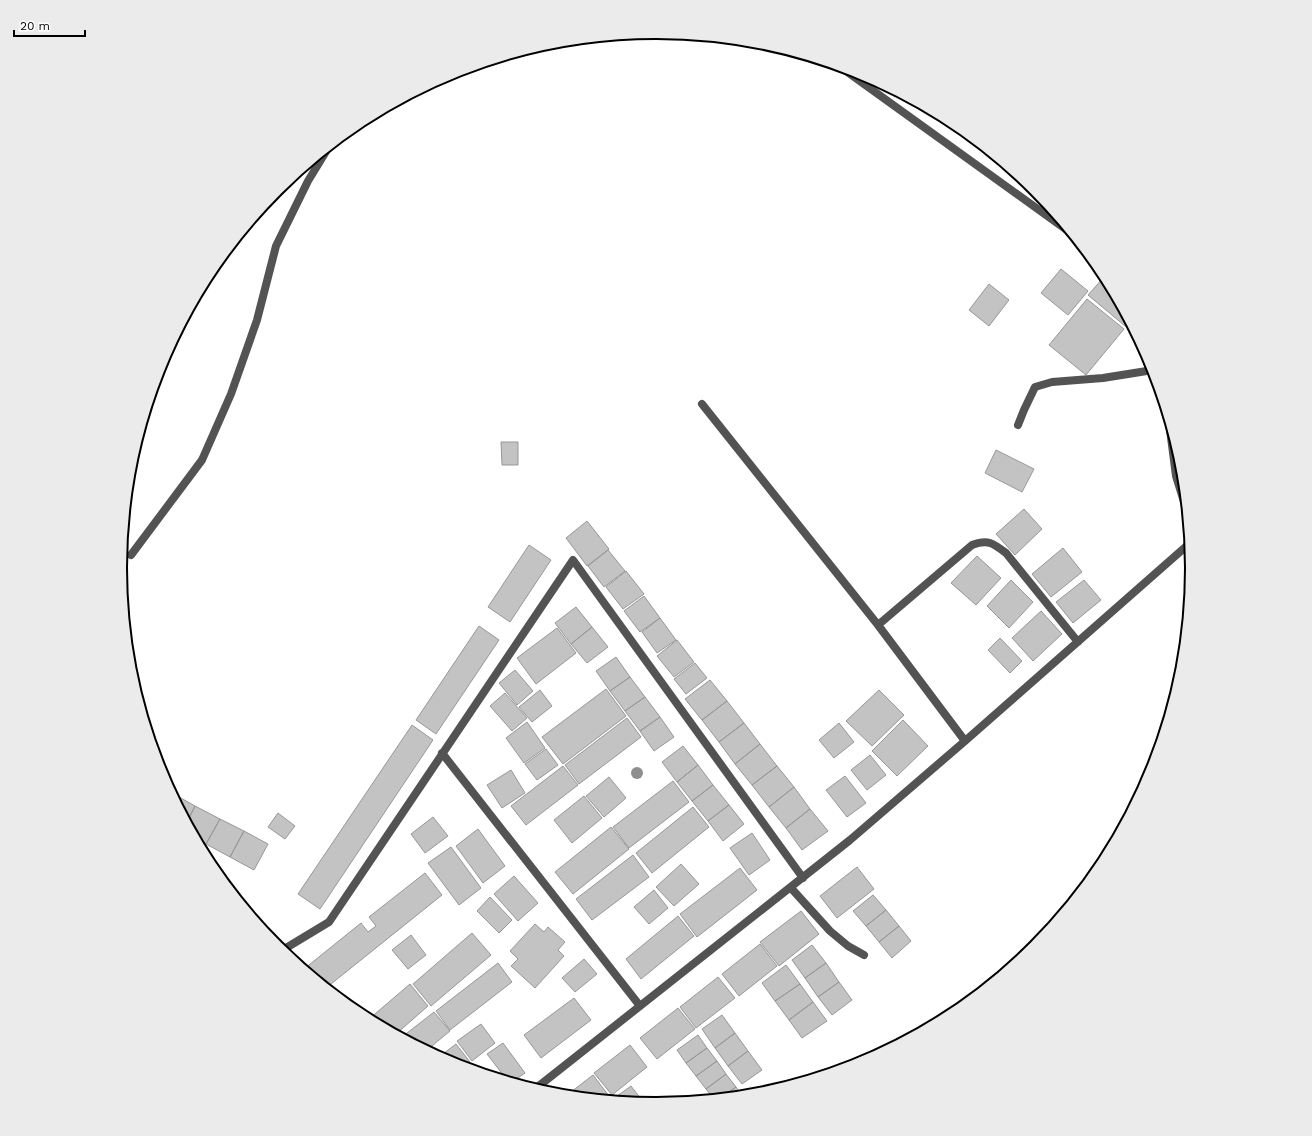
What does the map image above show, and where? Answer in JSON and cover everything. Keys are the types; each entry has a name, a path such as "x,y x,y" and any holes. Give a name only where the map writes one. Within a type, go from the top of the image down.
{"street":[{"path":"856,78 1057,223"},
{"path":"131,555 202,460 231,394 257,320 276,246 308,181 322,157"},
{"path":"1018,425 1035,387 1052,382 1103,378 1147,371"},
{"path":"702,404 878,625 965,741"},
{"path":"1174,461 1177,480"},
{"path":"878,625 972,545 981,541 993,543 1006,553 1078,642"},
{"path":"541,1084 850,840 1184,548"},
{"path":"287,947 329,922 572,560 803,878"},
{"path":"442,753 640,1006"},
{"path":"791,888 830,931 848,946 864,955"}],"building":[{"path":"1061,269 1088,291 1068,315 1041,293"},
{"path":"1100,281 1126,327 1088,295"},
{"path":"989,284 1009,300 989,326 969,310"},
{"path":"1087,299 1124,329 1086,375 1049,345"},
{"path":"501,442 518,442 518,465 502,465"},
{"path":"996,450 1034,469 1022,492 985,473"},
{"path":"1024,509 1042,529 1015,555 996,534"},
{"path":"587,521 609,549 587,566 566,538"},
{"path":"529,545 551,560 510,622 488,607"},
{"path":"1063,548 1082,572 1051,597 1032,574"},
{"path":"608,550 625,571 604,587 588,566"},
{"path":"977,556 1001,578 976,605 951,583"},
{"path":"626,571 644,594 623,609 606,587"},
{"path":"1011,580 1033,602 1009,628 987,606"},
{"path":"1084,580 1101,600 1073,623 1056,602"},
{"path":"644,596 660,618 640,632 624,611"},
{"path":"576,607 592,627 571,644 555,623"},
{"path":"1041,611 1062,634 1033,661 1012,638"},
{"path":"660,618 676,640 657,653 642,632"},
{"path":"479,626 499,640 436,734 416,720"},
{"path":"592,627 608,647 587,663 571,644"},
{"path":"557,628 576,653 536,684 517,658"},
{"path":"1000,638 1022,661 1010,673 988,650"},
{"path":"677,640 694,662 674,677 657,656"},
{"path":"616,657 630,677 610,691 596,671"},
{"path":"695,663 707,678 686,694 674,679"},
{"path":"515,670 533,691 517,705 499,683"},
{"path":"630,677 645,697 625,711 610,691"},
{"path":"710,680 727,701 702,720 685,699"},
{"path":"606,689 626,716 563,764 542,737"},
{"path":"540,690 552,706 532,722 519,707"},
{"path":"879,690 904,715 872,746 846,721"},
{"path":"505,693 527,718 512,731 490,706"},
{"path":"645,697 660,717 640,731 625,711"},
{"path":"727,701 744,723 719,742 702,720"},
{"path":"660,717 674,737 654,751 640,731"},
{"path":"627,718 641,737 579,784 565,765"},
{"path":"903,720 928,746 897,776 872,751"},
{"path":"527,722 545,748 524,763 506,738"},
{"path":"744,723 760,744 735,764 719,742"},
{"path":"839,723 854,742 834,758 819,740"},
{"path":"412,725 433,740 320,909 298,894"},
{"path":"760,744 777,766 752,785 735,764"},
{"path":"683,746 698,765 677,782 662,762"},
{"path":"546,749 558,765 537,780 525,764"},
{"path":"870,755 886,775 867,790 851,770"},
{"path":"698,765 713,785 692,801 677,782"},
{"path":"563,766 578,785 526,825 511,806"},
{"path":"777,766 794,787 769,807 752,785"},
{"path":"511,770 525,793 502,808 487,785"},
{"path":"845,776 866,803 847,817 826,790"},
{"path":"609,777 626,798 604,817 586,796"},
{"path":"673,781 689,802 629,848 613,827"},
{"path":"713,785 729,805 708,821 692,801"},
{"path":"794,787 810,809 786,828 769,807"},
{"path":"584,796 602,818 572,843 554,820"},
{"path":"180,797 195,806 190,817"},
{"path":"729,805 744,824 723,841 708,821"},
{"path":"195,806 220,819 206,844 198,832 190,817"},
{"path":"693,807 709,827 652,873 636,853"},
{"path":"810,809 828,831 802,850 786,828"},
{"path":"278,813 295,826 285,839 268,827"},
{"path":"433,817 448,836 425,853 411,834"},
{"path":"220,819 244,831 230,857 206,844"},
{"path":"611,827 629,849 573,894 555,872"},
{"path":"478,829 505,866 483,883 456,846"},
{"path":"244,831 268,844 254,870 230,857"},
{"path":"752,833 770,860 749,875 730,848"},
{"path":"451,847 481,888 459,905 428,863"},
{"path":"633,855 649,877 592,920 576,899"},
{"path":"681,864 699,884 674,906 656,887"},
{"path":"857,867 874,889 837,918 820,896"},
{"path":"740,868 757,890 697,937 680,914"},
{"path":"425,873 442,895 330,985 307,966 361,923 368,932 376,926 369,917"},
{"path":"514,876 538,903 518,921 494,894"},
{"path":"654,890 668,908 649,924 634,907"},
{"path":"873,895 886,910 866,926 853,911"},
{"path":"490,897 512,920 499,933 477,911"},
{"path":"886,910 899,926 879,942 866,926"},
{"path":"801,911 819,934 779,966 760,942"},
{"path":"678,916 694,936 641,979 626,959"},
{"path":"535,924 544,932 548,927 565,942 558,950 564,956 535,988 511,966 518,959 510,951"},
{"path":"899,926 911,941 892,958 879,942"},
{"path":"472,933 491,955 431,1006 413,984"},
{"path":"411,935 426,955 408,969 392,950"},
{"path":"760,944 777,966 739,996 722,974"},
{"path":"812,945 826,963 805,978 792,960"},
{"path":"584,959 597,974 575,992 562,978"},
{"path":"498,963 512,982 450,1030 436,1011"},
{"path":"826,963 839,982 818,997 805,978"},
{"path":"786,965 800,984 775,1001 762,983"},
{"path":"718,977 735,998 696,1028 680,1007"},
{"path":"839,982 852,1000 832,1015 818,997"},
{"path":"410,984 428,1006 400,1031 374,1015"},
{"path":"800,984 813,1002 789,1020 775,1001"},
{"path":"574,998 591,1020 541,1058 524,1035"},
{"path":"813,1002 827,1021 802,1038 789,1020"},
{"path":"678,1008 695,1029 657,1059 640,1038"},
{"path":"434,1012 450,1031 431,1046 406,1034"},
{"path":"722,1015 735,1033 715,1048 702,1029"},
{"path":"481,1024 495,1043 472,1061 457,1041"},
{"path":"735,1033 748,1051 728,1066 715,1048"},
{"path":"698,1035 707,1048 686,1063 677,1050"},
{"path":"503,1043 525,1073 517,1078 502,1074 487,1054"},
{"path":"456,1044 470,1062 469,1063 445,1053"},
{"path":"630,1045 647,1067 612,1095 594,1073"},
{"path":"707,1048 717,1061 696,1076 686,1063"},
{"path":"748,1051 762,1070 742,1084 728,1066"},
{"path":"717,1061 726,1074 706,1089 696,1076"},
{"path":"726,1074 736,1087 730,1091 710,1094 706,1089"},
{"path":"593,1075 608,1094 587,1092 573,1090"},
{"path":"631,1086 639,1097 621,1096 618,1096"},
{"path":"736,1087 738,1090 730,1091"}]}
